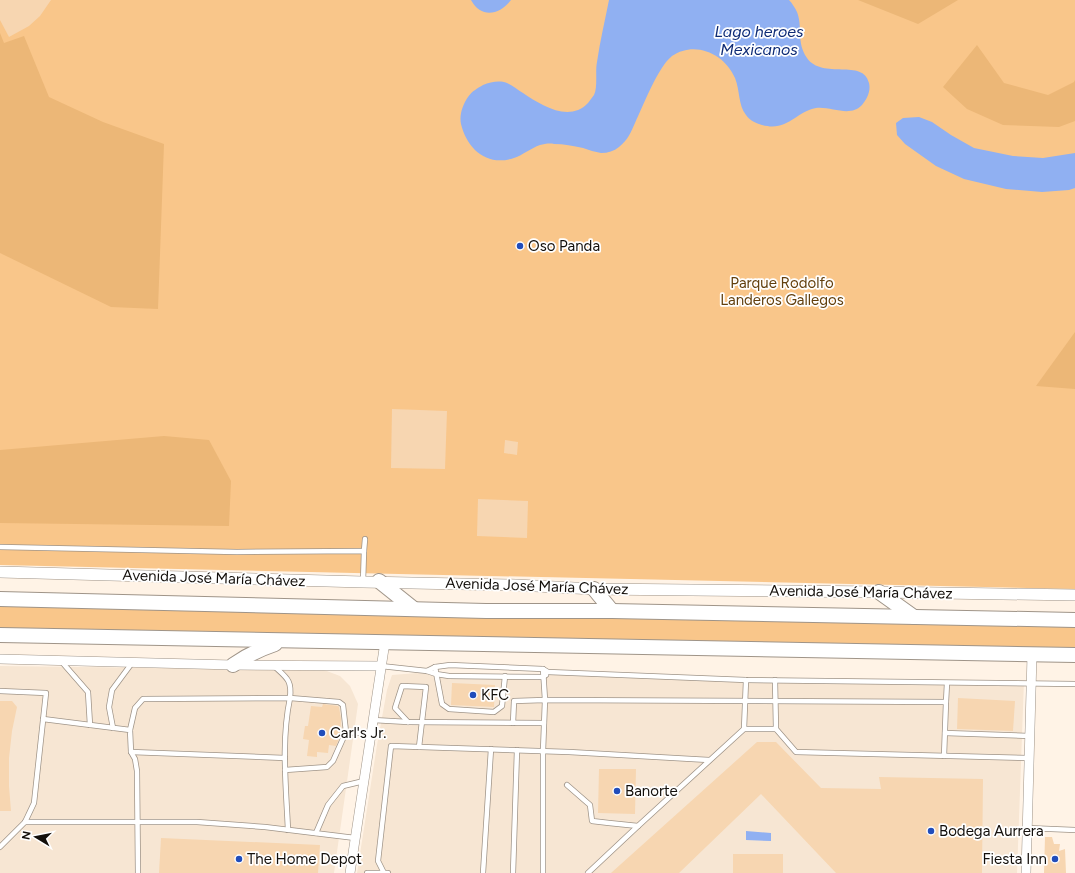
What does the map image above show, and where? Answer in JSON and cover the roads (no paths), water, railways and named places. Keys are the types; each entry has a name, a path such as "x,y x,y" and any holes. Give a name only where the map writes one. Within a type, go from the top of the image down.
{"main road":[{"path":"379,581 414,609"},
{"path":"594,589 612,611"},
{"path":"879,592 914,617"},
{"name":"Avenida José María Chávez","path":"0,599 486,611 612,611 1075,620"},
{"path":"0,635 1075,656"},
{"path":"233,665 258,650 291,641"}],"street":[{"name":"Avenida José María Chávez","path":"0,572 363,582 379,581 594,589 1075,595"},
{"path":"350,873 385,642"},
{"path":"1026,873 1032,655"},
{"path":"0,659 233,665 381,666"}],"lane":[{"path":"363,582 365,539"},
{"path":"0,547 237,552 364,551"},
{"path":"61,661 88,692 90,725"},
{"path":"112,728 110,707 112,690 132,663"},
{"path":"273,665 289,680 291,689 286,721 285,758 288,830"},
{"path":"427,671 435,667 450,665 543,669 548,672 746,680 1075,684"},
{"path":"381,666 427,671 449,676 543,677 548,672"},
{"path":"435,667 442,704 449,709 494,712 502,706 504,676"},
{"path":"543,669 543,873"},
{"path":"744,729 746,680"},
{"path":"775,680 776,729 796,752 1029,758"},
{"path":"944,756 947,683"},
{"path":"408,722 395,708 402,686 426,687 419,747"},
{"path":"0,690 46,693 34,803 25,822 0,847"},
{"path":"138,873 137,771 135,759 131,752 130,730 135,708 143,699 290,698 339,702 343,705 346,732 333,761 327,767 285,770"},
{"path":"513,723 514,701 946,702"},
{"path":"43,720 130,730"},
{"path":"373,720 544,724"},
{"path":"588,873 744,729 776,729"},
{"path":"346,732 371,734"},
{"path":"945,733 1030,736"},
{"path":"384,873 378,861 391,746 543,751 709,760"},
{"path":"483,873 491,749"},
{"path":"513,873 517,750"},
{"path":"131,752 285,758"},
{"path":"316,833 328,805 343,786 364,780"},
{"path":"567,785 590,805 592,821 638,826"},
{"path":"25,822 197,822 265,827 355,838"},
{"path":"1027,828 1075,830"},
{"path":"367,873 388,873"}],"water":[{"path":"471,0 511,0 502,9 491,13 480,10"},
{"name":"Lago heroes Mexicanos","path":"609,0 789,0 799,18 802,46 807,58 822,68 851,70 866,76 869,83 868,95 862,105 852,111 816,108 802,113 785,124 778,126 762,125 755,123 743,111 735,78 724,62 717,56 708,52 690,49 681,51 672,56 661,69 651,87 629,136 625,142 615,150 601,153 561,144 549,144 540,145 514,158 495,160 487,158 473,148 464,133 461,124 461,113 468,97 473,91 483,85 495,82 507,83 546,107 564,112 572,112 580,109 588,103 595,92 597,62"},
{"path":"919,117 932,122 974,148 1013,156 1043,158 1075,153 1075,188 1069,190 1042,192 1006,189 964,179 936,166 905,144 897,135 896,123 903,118"},
{"path":"746,831 771,833 771,841 746,840"}],"place":[{"name":"Oso Panda","path":"520,246"},
{"name":"KFC","path":"473,695"},
{"name":"Carl's Jr.","path":"322,733"},
{"name":"Banorte","path":"617,791"},
{"name":"Bodega Aurrera","path":"931,831"},
{"name":"The Home Depot","path":"239,859"},
{"name":"Fiesta Inn","path":"1055,859"}],"park label":[{"name":"Parque Rodolfo Landeros Gallegos","path":"782,292"}]}
